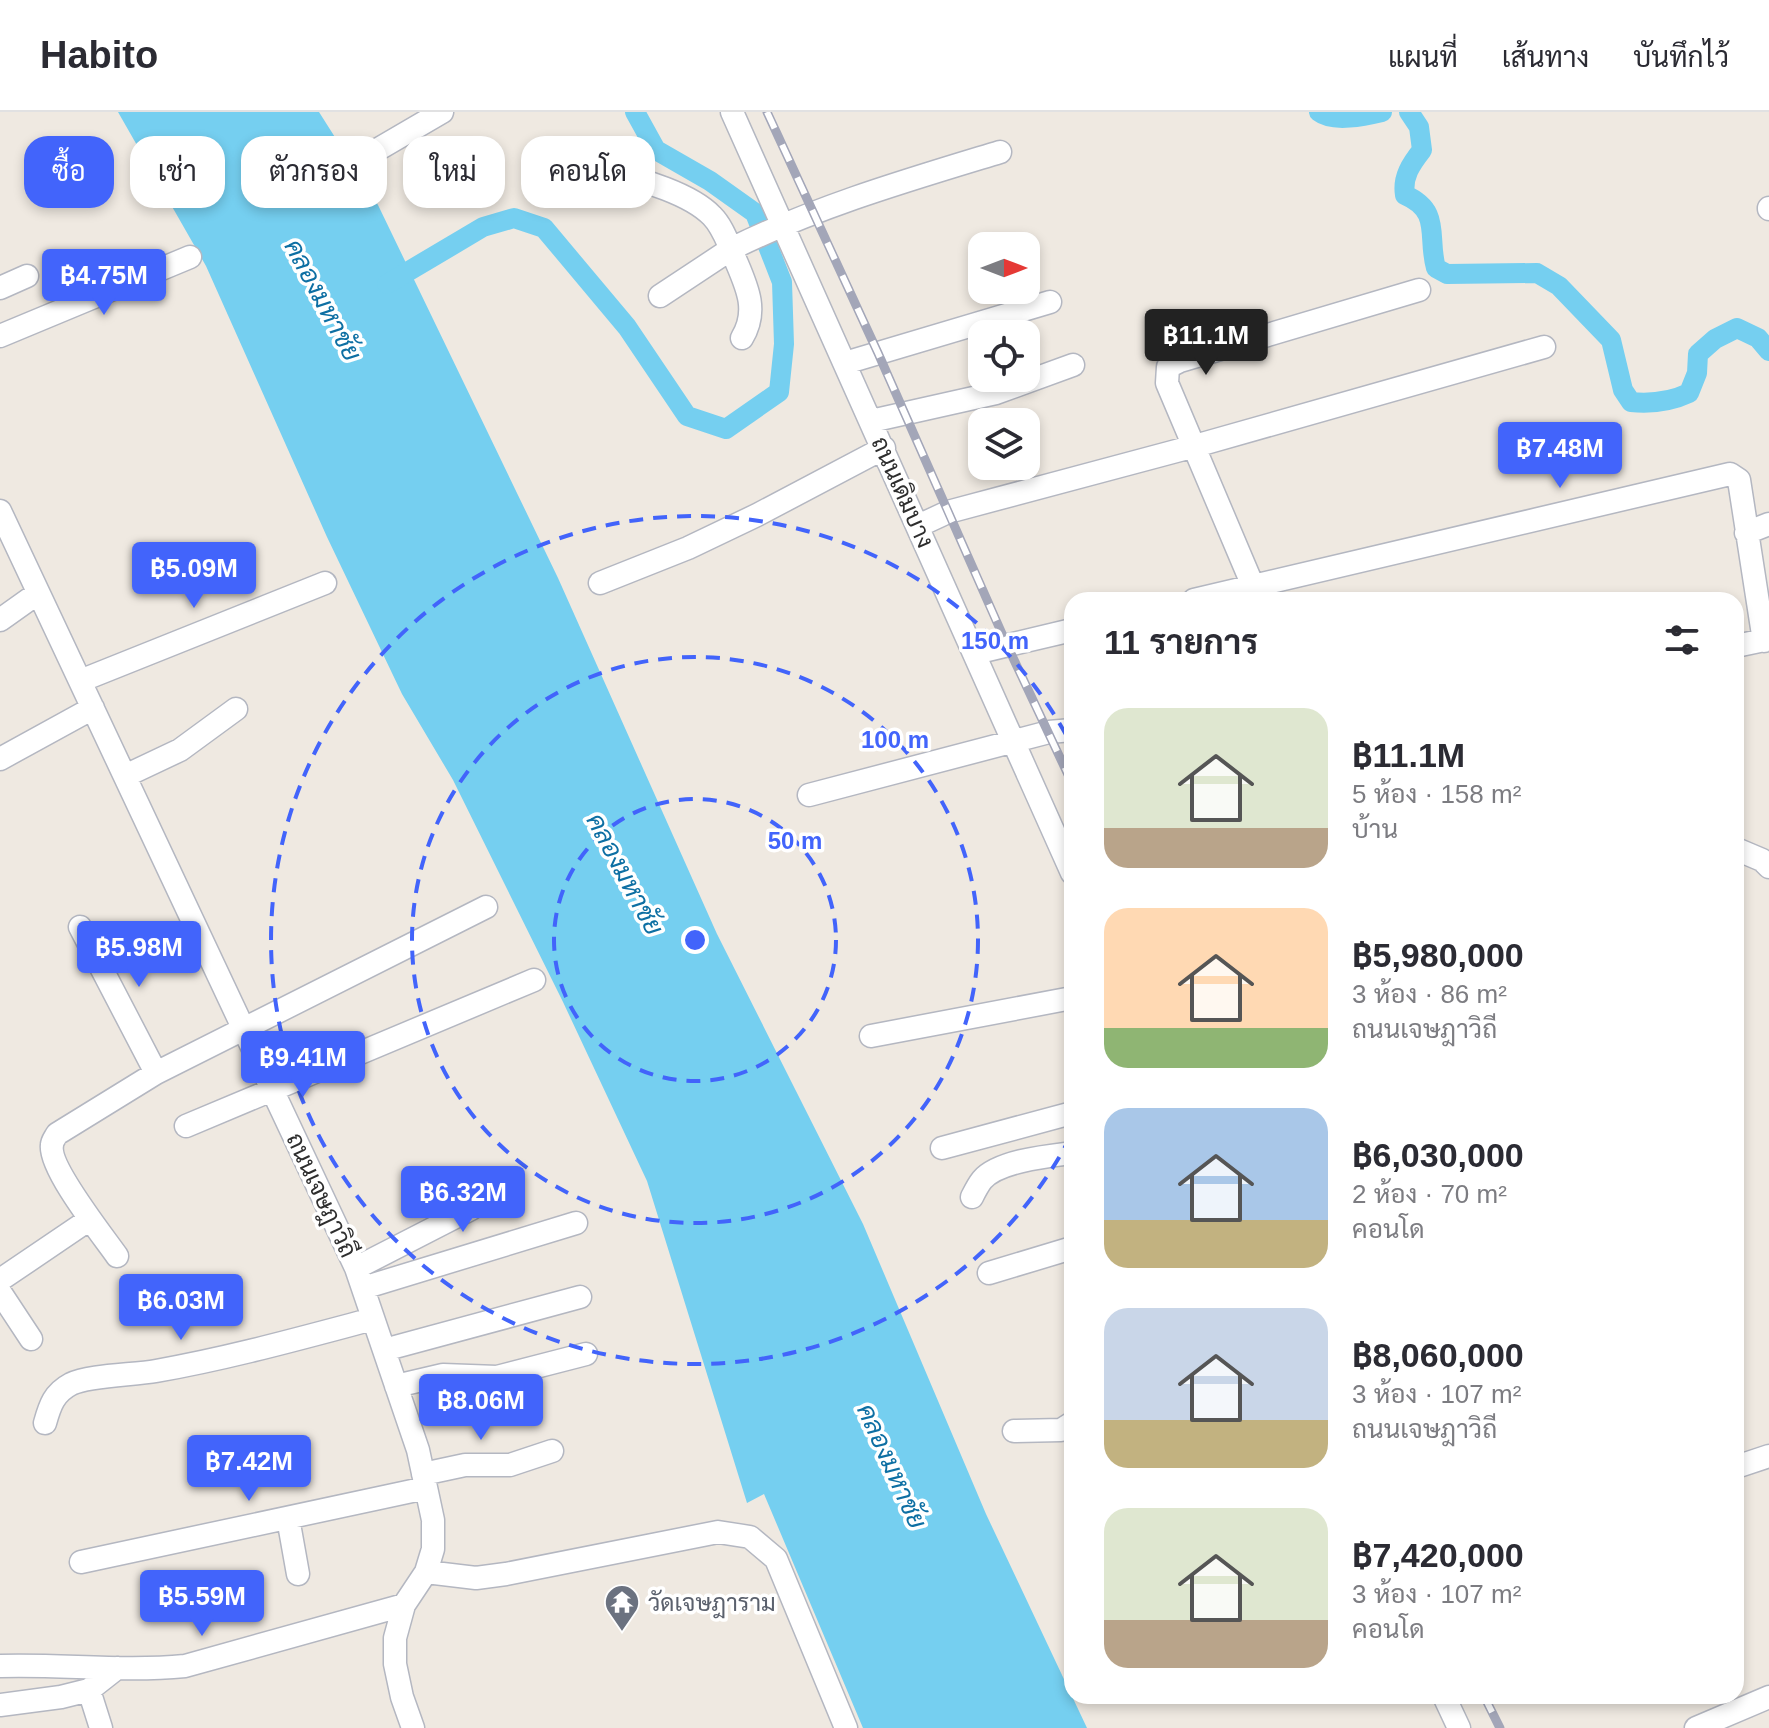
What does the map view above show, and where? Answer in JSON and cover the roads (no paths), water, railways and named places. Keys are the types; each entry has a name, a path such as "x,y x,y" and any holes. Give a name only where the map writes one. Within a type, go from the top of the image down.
{"street":[{"path":"387,144 442,112"},
{"name":"ถนนเดิมบาง","path":"735,113 781,224 1064,855"},
{"path":"660,296 732,249 781,224 866,192 1000,152"},
{"path":"655,187 695,203 713,216 732,249 752,303 749,327 742,338"},
{"path":"0,336 190,257"},
{"path":"0,288 27,276"},
{"path":"1253,586 1167,383 1166,372 1172,364 1419,290"},
{"path":"845,363 1050,302"},
{"path":"918,526 948,512 1544,347"},
{"path":"871,421 996,393 1073,365"},
{"path":"600,583 688,548 884,448"},
{"path":"1228,592 1730,474 1739,480 1766,640 1744,644"},
{"name":"ถนนเจษฎาวิถี","path":"0,511 360,1278 418,1450 433,1520 433,1549 426,1572 404,1605 395,1638 395,1664 413,1728"},
{"path":"1746,533 1769,524"},
{"path":"80,681 325,583"},
{"path":"0,620 38,593"},
{"path":"975,653 1064,632"},
{"path":"0,759 93,708"},
{"path":"125,776 180,750 236,709"},
{"path":"809,795 1014,741 1064,732"},
{"path":"1744,852 1762,860 1769,867"},
{"path":"117,1256 55,1164 51,1147 57,1134 156,1073 486,907"},
{"path":"80,927 156,1073"},
{"path":"186,1126 534,980"},
{"path":"871,1036 1064,1000"},
{"path":"942,1148 1064,1115"},
{"path":"972,1197 982,1179 1001,1168 1064,1154"},
{"path":"360,1278 471,1209"},
{"path":"0,1280 90,1219"},
{"path":"360,1278 576,1223"},
{"path":"989,1273 1064,1250"},
{"path":"0,1292 31,1339"},
{"path":"384,1350 580,1297"},
{"path":"45,1423 57,1393 75,1382 156,1371 247,1353 373,1319"},
{"path":"396,1386 443,1375 497,1377 586,1354"},
{"path":"1014,1431 1064,1428"},
{"path":"81,1562 288,1518 425,1481 465,1465 510,1465 552,1451"},
{"path":"1744,1464 1769,1456"},
{"path":"288,1518 298,1574"},
{"path":"426,1572 476,1578 718,1532 750,1537 776,1559 846,1728"},
{"path":"0,1666 53,1664 150,1669 185,1666 404,1605"},
{"path":"0,1705 89,1690 117,1668"},
{"path":"89,1690 101,1728"},
{"path":"1696,1728 1769,1698"},
{"path":"1448,1704 1459,1728"}],"water":[{"name":"คลองมหาชัย","path":"118,112 319,112 334,136 241,136 241,208 379,208 558,578 717,934 863,1224 986,1514 1064,1679 1064,1704 1076,1704 1087,1728 863,1728 764,1494 747,1503 647,1181 453,780 402,694 327,537 206,266 173,208 225,208 225,136 132,136"}],"waterway":[{"path":"387,284 483,227 514,218 544,228 627,327 687,416 726,429 779,392 784,344 782,282 755,213 710,181 656,150 635,112"},
{"path":"1319,112 1341,118 1382,112"},
{"path":"1409,112 1419,127 1422,150 1408,171 1405,195 1417,201 1429,217 1436,268 1447,274 1537,273 1559,286 1611,340 1623,390 1631,402 1661,402 1689,393 1697,373 1698,354 1715,339 1737,328 1758,338 1769,351"}],"railway":[{"path":"767,112 1064,766"},
{"path":"1488,1704 1500,1728"}],"place":[{"name":"วัดเจษฎาราม","path":"622,1633"}]}
